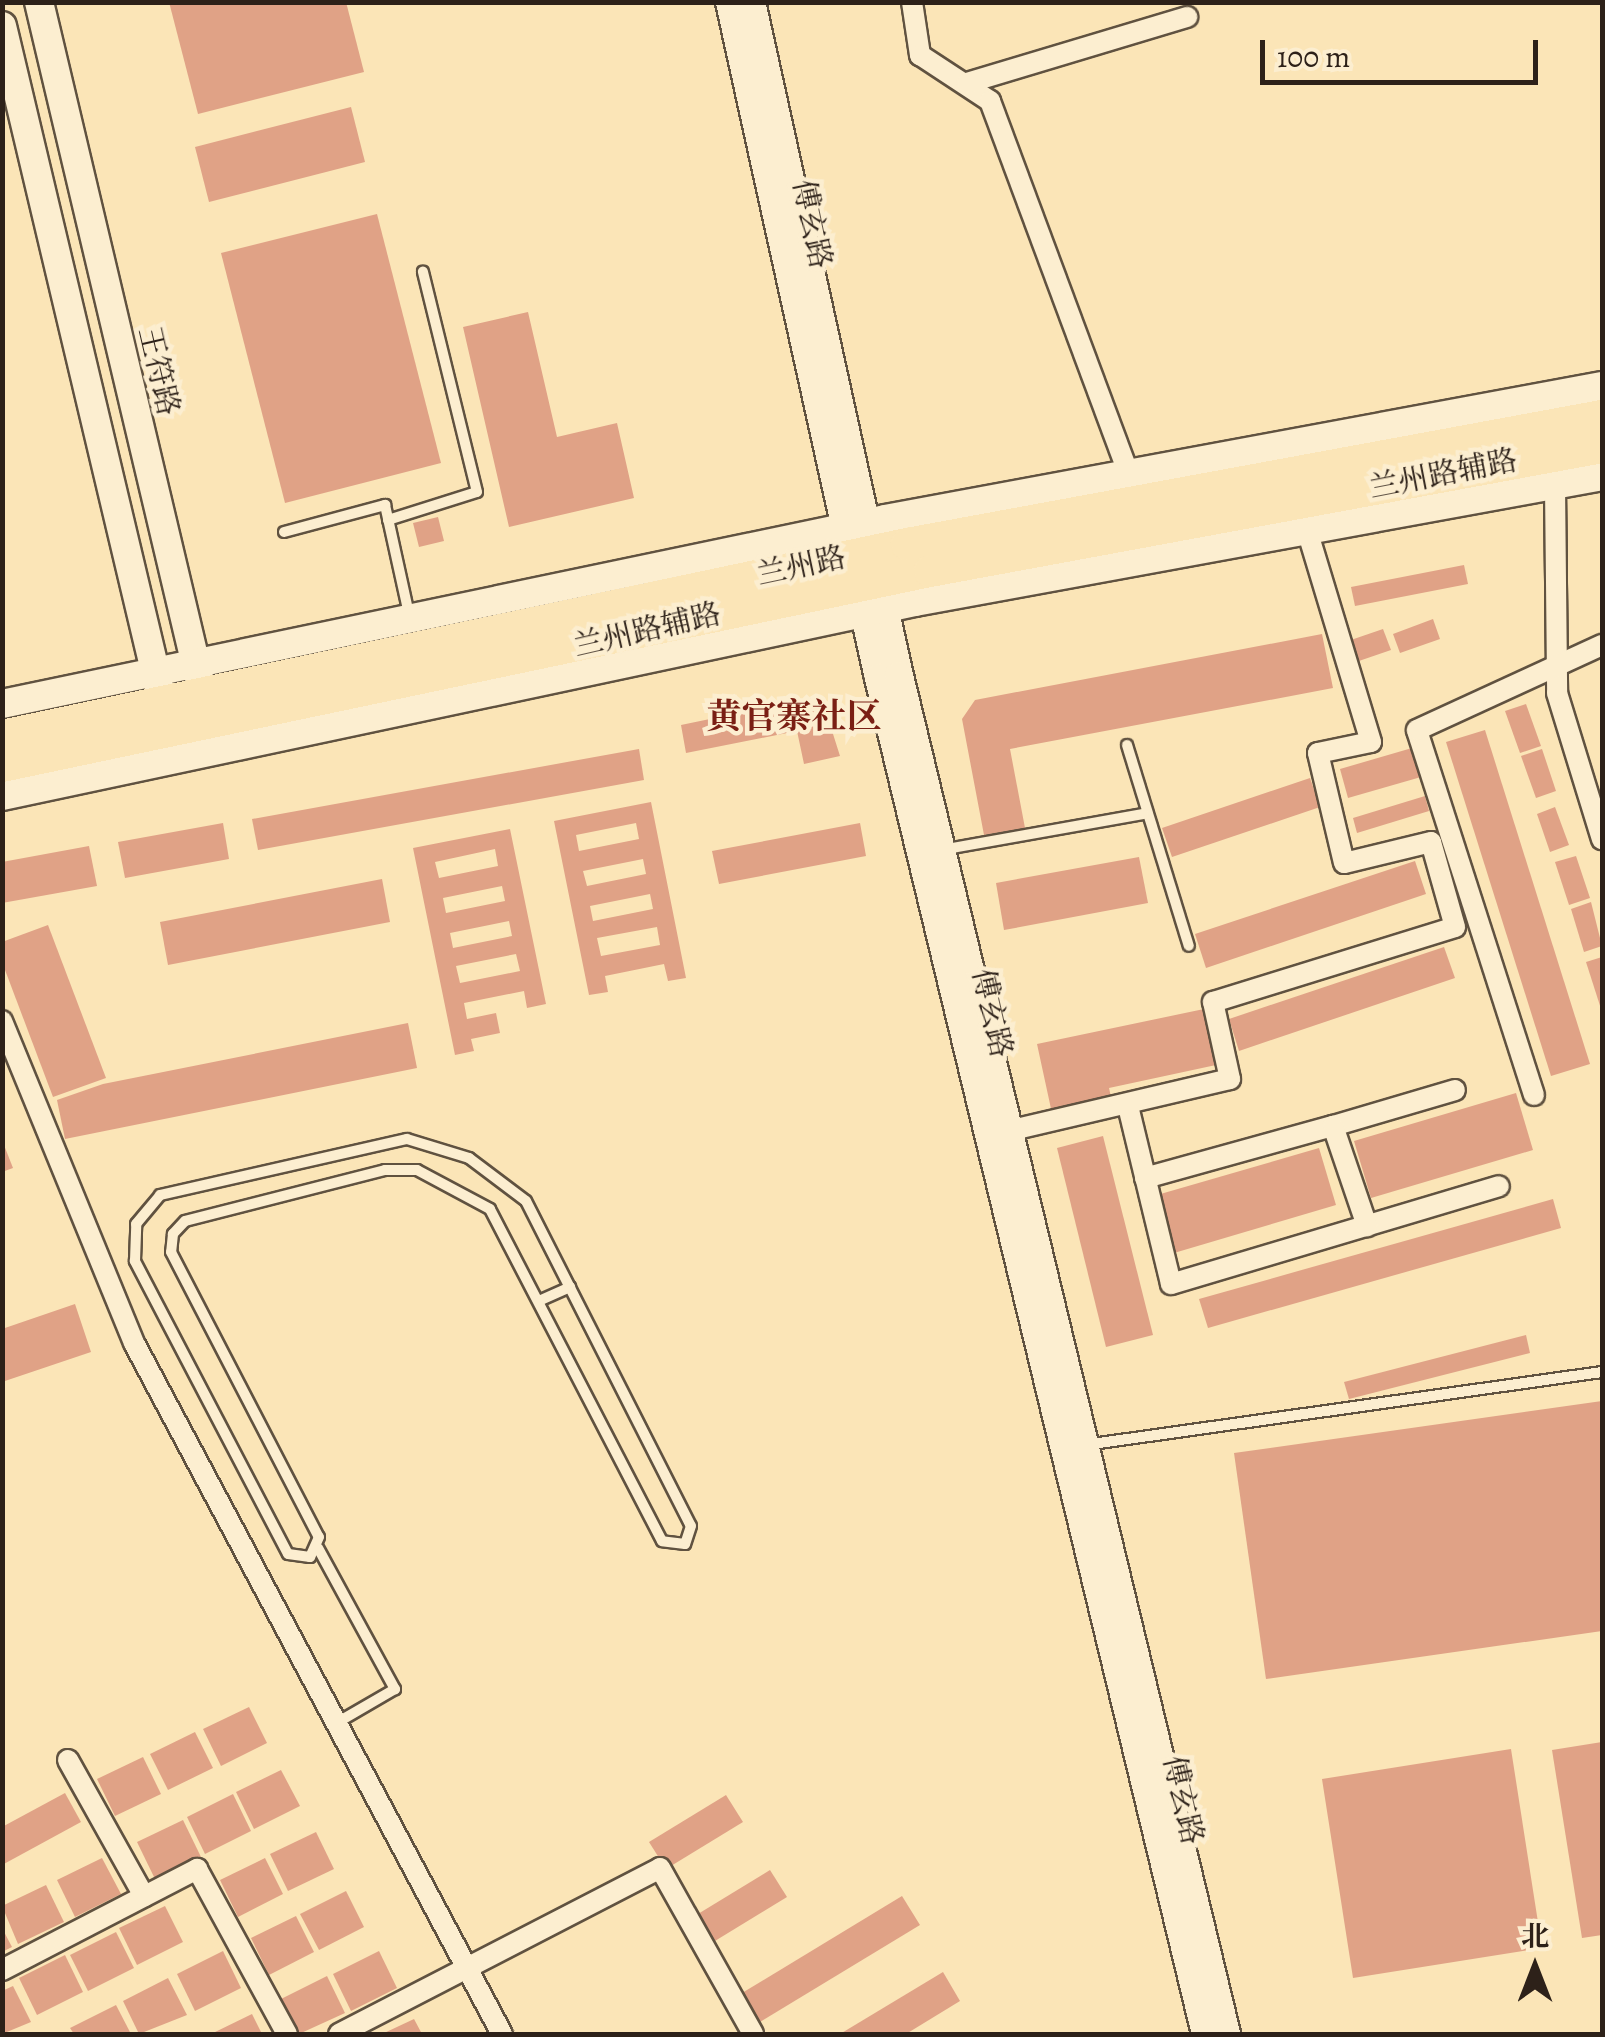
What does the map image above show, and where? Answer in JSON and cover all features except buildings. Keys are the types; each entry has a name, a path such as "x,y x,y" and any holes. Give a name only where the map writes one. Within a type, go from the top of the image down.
{"main road":[{"name":"兰州路","path":"2,766 166,718 1602,416"},
{"name":"兰州路","path":"206,710 414,635 864,569 1602,448"},
{"name":"兰州路","path":"2,736 166,718"}],"street":[{"name":"王符路","path":"39,2 206,710"},
{"name":"傅玄路","path":"730,2 1206,2034"},
{"name":"傅玄路","path":"751,2 864,569 940,850 1226,2034"},
{"path":"912,2 920,55 990,101 1130,477"},
{"path":"967,84 1186,17"},
{"path":"2,26 166,718"},
{"name":"兰州路辅路","path":"864,569 1130,477 1602,386"},
{"name":"兰州路辅路","path":"864,569 1308,533 1602,476"},
{"path":"1555,486 1556,670 1602,839"},
{"path":"1008,1130 1128,1106 1230,1079 1213,1002 1455,927 1431,842 1344,863 1318,753 1371,742 1308,533"},
{"path":"1534,1094 1417,730 1556,670 1602,645"},
{"path":"2,704 166,718"},
{"path":"2,796 166,718 206,710"},
{"path":"2,1021 134,1343 340,1722 502,2034"},
{"path":"1145,1178 1454,1090"},
{"path":"1128,1106 1171,1284 1499,1186"},
{"path":"1333,1126 1367,1226"},
{"path":"68,1760 144,1896"},
{"path":"340,2034 470,1973 660,1868 753,2034"},
{"path":"2,1970 197,1869 287,2034"}],"lane":[{"path":"388,520 477,492 423,272"},
{"path":"284,532 385,505 414,635"},
{"path":"1127,744 1144,814 1189,946"},
{"path":"940,850 1144,814"},
{"path":"318,1548 304,1559 288,1554 135,1261 146,1207 234,1176 407,1139 504,1180 526,1200 692,1526 681,1547 662,1541 490,1209 416,1170 178,1226 172,1252 318,1548 337,1570 395,1688 340,1722"},
{"path":"540,1300 570,1287"},
{"path":"1084,1445 1602,1372"}],"district":[{"name":"黄官寨社区","path":"794,716"}]}
